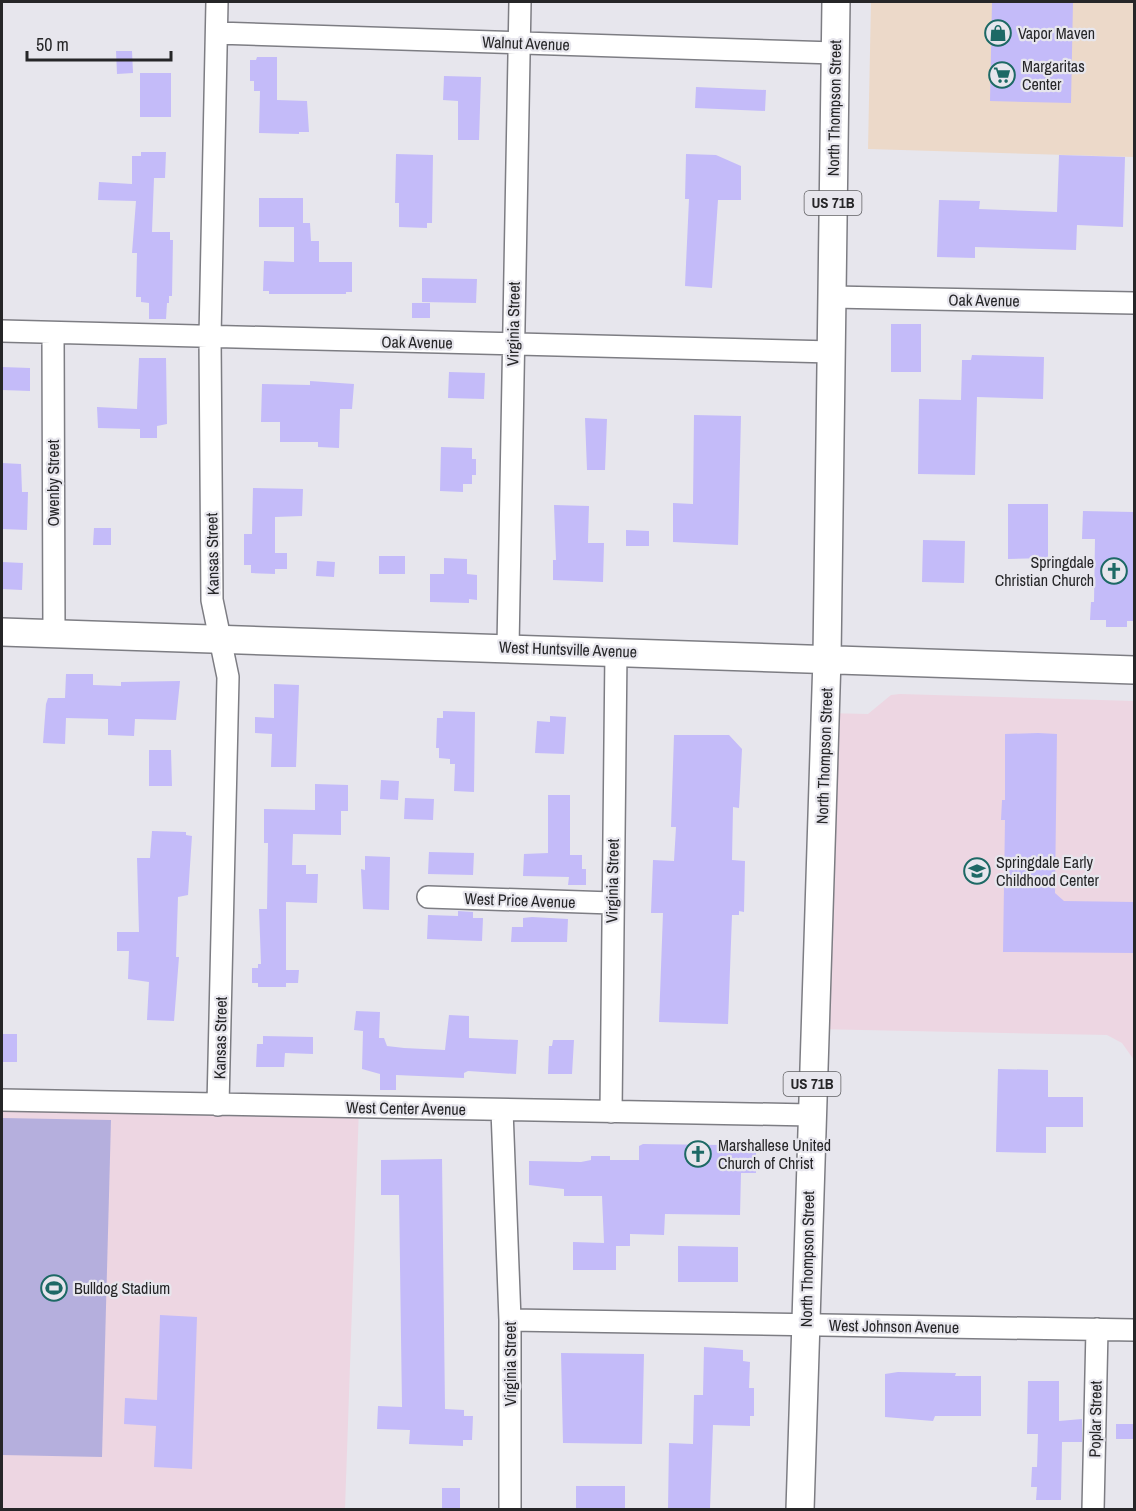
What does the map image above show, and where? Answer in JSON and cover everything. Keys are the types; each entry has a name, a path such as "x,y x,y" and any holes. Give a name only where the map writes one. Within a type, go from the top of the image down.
{"main road":[{"name":"North Thompson Street","path":"800,1509 827,658 836,2"},
{"name":"West Huntsville Avenue","path":"2,632 508,647 1134,670"}],"street":[{"name":"Kansas Street","path":"218,2 210,336 212,600 228,677 218,1105"},
{"name":"Virginia Street","path":"508,647 520,2"},
{"name":"Walnut Avenue","path":"217,33 835,53"},
{"name":"Oak Avenue","path":"833,297 1134,303"},
{"name":"Oak Avenue","path":"2,332 832,352"},
{"name":"Owenby Street","path":"53,333 54,633"},
{"name":"Virginia Street","path":"611,1112 616,651"},
{"name":"West Price Avenue","path":"428,897 612,903"},
{"name":"West Center Avenue","path":"2,1100 811,1115"},
{"name":"Virginia Street","path":"502,1110 510,1320 510,1509"},
{"name":"West Johnson Avenue","path":"510,1320 1134,1330"},
{"name":"Poplar Street","path":"1093,1509 1097,1329"}],"shaded area":[{"name":"Margaritas Center","path":"871,2 1134,2 1134,157 868,149"},
{"name":"Springdale Early Childhood Center","path":"891,695 1134,701 1134,1060 1122,1043 1107,1035 814,1029 825,713 868,714"},
{"path":"2,1100 359,1107 345,1509 2,1510"},
{"name":"Bulldog Stadium","path":"2,1118 111,1120 102,1457 2,1455"}],"building":[{"path":"992,2 1073,2 1071,103 990,101"},
{"path":"116,51 132,51 133,73 117,74"},
{"path":"257,57 277,57 277,100 307,101 309,132 259,133 260,91 254,91 254,81 250,81 250,60 256,60"},
{"path":"140,73 171,73 171,117 140,117"},
{"path":"444,76 481,77 479,140 458,140 458,101 443,100"},
{"path":"696,87 766,90 765,111 695,108"},
{"path":"141,152 166,152 165,178 154,178 152,232 170,232 170,240 173,240 172,296 169,296 169,303 167,303 166,319 149,319 149,303 141,302 141,297 136,297 137,253 132,253 136,201 98,200 99,182 132,184 132,156 141,156"},
{"path":"396,154 433,155 432,223 427,223 427,228 399,227 399,203 395,203"},
{"path":"686,154 716,155 741,166 741,200 718,200 712,288 685,286 689,199 685,199"},
{"path":"1059,155 1125,157 1123,227 1077,225 1076,250 975,247 975,258 937,257 939,200 980,201 979,209 1057,212"},
{"path":"259,198 303,198 303,223 310,223 311,241 319,241 319,262 352,262 352,292 346,292 346,294 269,294 269,291 263,291 264,261 294,262 294,227 259,227"},
{"path":"422,278 477,279 476,303 422,302"},
{"path":"412,303 430,303 430,318 412,318"},
{"path":"891,324 921,324 921,372 891,372"},
{"path":"972,355 1044,357 1043,399 977,397 975,475 918,474 919,399 961,400 962,360 971,360"},
{"path":"139,358 166,358 167,424 157,426 157,438 140,438 140,429 98,428 97,407 137,409"},
{"path":"2,367 30,368 30,391 2,390"},
{"path":"449,372 485,373 484,399 448,398"},
{"path":"310,381 354,384 352,409 340,409 339,448 318,447 318,442 280,442 280,422 261,422 262,384 310,385"},
{"path":"694,415 741,416 738,545 673,542 673,503 693,504"},
{"path":"585,418 607,419 605,470 587,470"},
{"path":"441,447 472,448 472,459 476,459 476,475 472,475 472,484 463,484 463,492 440,491"},
{"path":"2,463 21,464 22,492 28,492 27,530 2,529"},
{"path":"253,488 303,489 302,516 275,517 275,553 287,553 287,569 275,569 275,574 251,573 251,565 244,565 244,534 252,534"},
{"path":"1008,504 1048,504 1048,558 1008,559"},
{"path":"554,505 589,506 588,543 604,543 603,582 553,580 553,560 556,560"},
{"name":"Springdale Christian Church","path":"1083,511 1134,512 1134,621 1127,621 1127,627 1106,627 1106,620 1090,620 1091,602 1094,602 1095,539 1082,539"},
{"path":"94,528 111,528 111,545 93,545"},
{"path":"626,530 649,531 649,546 626,546"},
{"path":"923,540 965,541 964,583 922,582"},
{"path":"379,556 405,556 405,574 379,574"},
{"path":"444,558 467,559 467,574 477,575 477,600 469,599 469,603 430,602 430,574 444,574"},
{"path":"317,561 335,562 334,577 316,576"},
{"path":"2,562 23,563 22,590 2,589"},
{"path":"66,674 93,674 93,685 121,686 121,682 180,681 176,720 135,719 134,736 108,735 108,719 66,718 65,744 43,743 48,698 65,698"},
{"path":"274,684 299,685 296,767 271,767 272,734 255,733 255,717 274,718"},
{"path":"443,711 475,712 474,792 454,791 455,764 450,764 450,759 439,758 439,748 436,748 437,718 443,718"},
{"path":"550,716 566,717 564,754 535,753 537,721 550,722"},
{"path":"1005,734 1057,734 1055,893 1064,901 1134,902 1134,953 1003,952 1005,820 1001,820 1002,800 1005,800"},
{"path":"674,735 729,735 742,749 739,808 733,807 732,860 745,861 744,912 739,911 739,915 732,915 728,1024 659,1022 663,913 651,913 653,860 674,861 676,827 671,827"},
{"path":"149,750 171,750 172,786 149,786"},
{"path":"381,780 399,781 398,800 380,799"},
{"path":"315,784 348,785 348,811 341,811 341,835 293,834 292,865 306,865 306,874 318,874 317,903 286,902 286,970 299,970 298,983 286,983 286,987 258,987 258,983 252,983 252,968 258,968 258,964 261,964 259,909 267,909 268,843 264,843 264,809 315,810"},
{"path":"548,795 570,795 570,855 582,855 582,869 586,869 586,885 568,885 569,877 523,876 524,854 548,853"},
{"path":"405,798 434,799 433,820 404,819"},
{"path":"152,831 186,832 186,835 192,836 188,895 178,897 176,957 179,957 174,1021 147,1020 149,982 128,979 129,951 117,951 117,932 139,932 137,858 150,858"},
{"path":"429,852 474,853 473,875 428,874"},
{"path":"365,856 390,857 389,910 363,909 361,869 365,870"},
{"path":"458,911 473,912 473,918 483,918 482,941 427,939 428,915 458,916"},
{"path":"523,918 568,919 567,942 511,942 512,927 523,927"},
{"path":"356,1011 380,1012 379,1038 384,1038 387,1046 445,1050 449,1015 469,1016 469,1038 518,1040 516,1074 468,1071 464,1073 464,1078 396,1075 396,1090 380,1090 380,1074 362,1069 363,1031 354,1030"},
{"path":"2,1034 17,1034 17,1062 2,1062"},
{"path":"263,1036 313,1037 313,1054 285,1053 284,1067 256,1067 257,1044 263,1044"},
{"path":"553,1040 574,1040 572,1074 548,1074 549,1046 552,1046"},
{"path":"998,1069 1048,1070 1048,1097 1083,1097 1083,1127 1046,1127 1046,1153 996,1152"},
{"path":"723,1143 756,1144 756,1173 741,1173 740,1215 665,1214 664,1235 630,1234 630,1246 616,1246 616,1270 573,1270 573,1242 604,1243 602,1196 564,1196 564,1189 529,1185 529,1161 581,1162 591,1160 591,1156 610,1156 610,1160 639,1160 639,1146 643,1144 723,1145"},
{"path":"442,1159 445,1409 464,1410 464,1416 473,1416 472,1440 463,1440 463,1446 409,1444 410,1430 377,1429 378,1406 402,1407 399,1195 381,1195 381,1160"},
{"path":"678,1246 738,1247 738,1282 678,1282"},
{"path":"160,1315 197,1317 192,1469 154,1467 156,1426 124,1424 125,1398 157,1400"},
{"path":"704,1347 743,1350 743,1361 750,1362 749,1388 754,1388 754,1416 750,1416 750,1426 713,1425 710,1509 668,1509 669,1443 693,1444 694,1395 703,1395"},
{"path":"561,1353 644,1354 642,1444 563,1443"},
{"path":"898,1372 981,1376 981,1416 935,1416 933,1421 885,1417 885,1374"},
{"path":"1028,1381 1059,1381 1059,1421 1082,1419 1082,1442 1062,1442 1061,1500 1036,1500 1037,1487 1031,1487 1032,1467 1037,1467 1038,1434 1027,1434"},
{"path":"1116,1424 1134,1424 1134,1439 1116,1439"},
{"path":"576,1486 625,1486 625,1509 576,1509"},
{"path":"442,1488 460,1488 460,1509 442,1509"}],"place":[{"name":"Vapor Maven","path":"998,33"},
{"name":"Margaritas Center","path":"1002,75"},
{"name":"Springdale Christian Church","path":"1114,571"},
{"name":"Springdale Early Childhood Center","path":"977,871"},
{"name":"Marshallese United Church of Christ","path":"698,1154"},
{"name":"Bulldog Stadium","path":"54,1288"}]}
